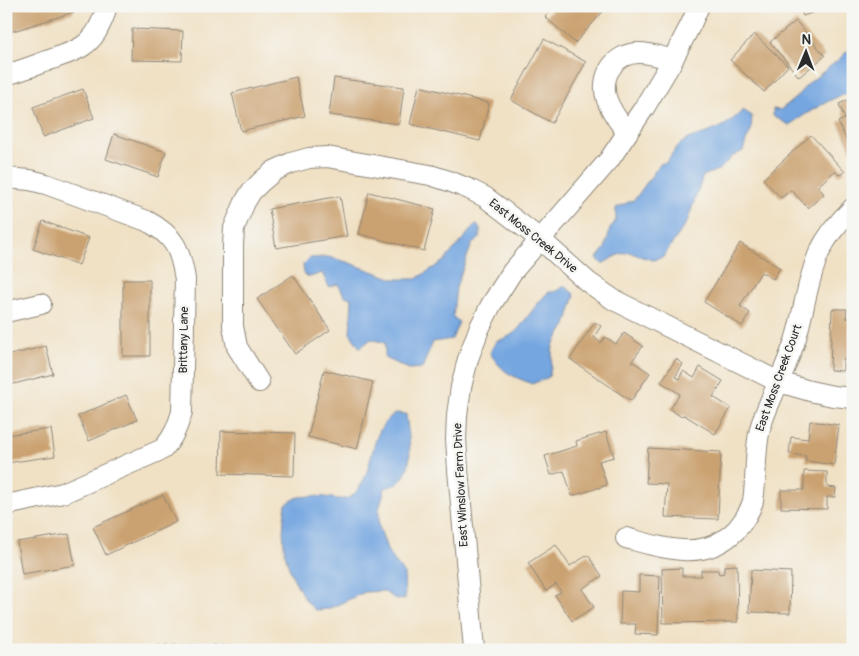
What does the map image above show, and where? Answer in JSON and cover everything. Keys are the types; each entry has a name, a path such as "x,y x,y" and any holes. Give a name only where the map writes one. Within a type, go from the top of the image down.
{"street":[{"path":"6,76 77,50 88,43 96,36 106,6"},
{"name":"East Winslow Farm Drive","path":"474,649 458,470 457,415 461,387 476,336 491,305 512,272 609,160 644,108 673,60 698,6"},
{"path":"627,133 606,99 606,76 610,68 616,60 637,53 673,60"},
{"name":"East Moss Creek Drive","path":"258,382 237,347 233,326 234,228 245,202 252,192 274,171 291,163 309,158 327,157 430,176 449,181 485,197 541,240 588,282 614,300 779,382 810,392 853,398"},
{"name":"Brittany Lane","path":"6,178 30,180 46,184 148,221 170,237 179,251 184,279 182,412 171,439 162,448 63,493 6,505"},
{"name":"East Moss Creek Court","path":"626,538 662,548 694,551 719,543 731,535 740,525 748,513 752,502 758,436 768,405 795,340 819,254 831,233 853,208"},
{"path":"6,312 41,304"}],"path":[{"path":"133,650 161,645 527,650"}],"water":[{"path":"851,27 853,27 853,46"},
{"path":"853,46 853,91 828,101 789,125 773,116 773,109 780,110 793,100 809,83"},
{"path":"743,110 752,116 751,131 743,151 733,156 720,169 703,176 687,222 663,257 653,260 629,252 618,255 602,264 597,258 605,248 610,229 616,220 616,208 635,199 660,164 667,162 673,152 684,141 721,127"},
{"path":"476,224 480,229 480,238 472,244 456,287 453,317 459,322 452,339 433,342 422,368 409,369 385,358 385,343 371,339 360,348 350,333 352,299 344,295 338,284 329,287 322,273 310,277 304,275 303,265 310,258 328,257 394,279 416,279 444,261"},
{"path":"565,286 575,295 566,325 553,345 549,377 532,384 508,373 490,353 496,341 509,336 517,330 548,292 554,292"},
{"path":"396,413 406,414 410,449 408,467 400,481 385,488 379,509 379,526 388,552 404,574 405,599 397,600 383,591 365,592 328,609 315,610 306,601 288,565 283,536 286,504 299,497 320,496 343,499 352,496 360,487 365,477 380,430"}],"building":[{"path":"6,6 72,6 74,12 7,33"},
{"path":"555,6 608,6 575,43 545,17"},
{"path":"800,6 829,6 829,7 803,16"},
{"path":"796,21 825,56 799,77 770,42"},
{"path":"132,29 183,31 182,61 131,60"},
{"path":"754,34 788,66 764,92 730,60"},
{"path":"544,39 586,62 552,123 511,100"},
{"path":"296,77 305,116 241,131 232,93"},
{"path":"334,78 404,87 399,124 329,115"},
{"path":"419,86 489,103 480,141 410,124"},
{"path":"83,89 94,118 43,137 33,107"},
{"path":"848,100 853,109 853,154 838,122 845,119 839,104"},
{"path":"114,134 166,152 158,177 106,159"},
{"path":"811,135 845,172 839,175 835,171 818,186 824,194 808,208 791,190 781,198 763,179"},
{"path":"369,192 435,209 424,251 359,234"},
{"path":"340,196 347,236 276,248 269,209"},
{"path":"43,221 89,238 79,265 33,249"},
{"path":"740,243 780,268 773,279 761,272 740,306 750,313 742,326 704,302"},
{"path":"293,275 330,330 295,354 257,299"},
{"path":"123,280 150,280 150,356 123,356"},
{"path":"832,309 847,309 846,318 853,318 853,369 847,369 848,360 843,359 843,371 830,370"},
{"path":"595,322 601,326 594,337 601,343 605,337 616,344 624,333 643,346 632,361 650,373 631,401 570,359"},
{"path":"46,346 53,374 6,386 6,356"},
{"path":"676,359 683,364 675,377 679,379 683,371 694,378 700,367 723,381 713,397 731,408 715,434 684,415 680,416 670,409 680,394 661,382"},
{"path":"324,370 373,382 357,449 308,437"},
{"path":"126,395 137,420 89,441 78,416"},
{"path":"810,421 839,425 834,465 805,461 806,456 789,454 791,437 808,439"},
{"path":"51,429 55,456 6,463 6,435"},
{"path":"221,431 295,433 294,476 220,474"},
{"path":"606,432 614,457 599,461 607,485 572,496 564,471 551,475 545,456 577,446 576,441"},
{"path":"648,448 721,452 718,519 665,517 667,484 646,483"},
{"path":"804,471 827,472 827,487 836,488 835,497 827,497 827,509 781,508 781,490 804,490"},
{"path":"163,495 176,522 106,555 93,527"},
{"path":"69,534 75,565 22,574 17,542"},
{"path":"556,545 570,566 588,555 602,576 582,589 594,607 572,621 555,595 561,592 556,584 546,591 528,563"},
{"path":"737,565 738,622 663,623 662,569 682,568 682,576 701,576 701,570 718,570 719,574 724,573 724,566"},
{"path":"751,570 791,572 790,613 749,612"},
{"path":"639,575 660,576 658,635 635,634 636,624 620,624 621,591 639,592"}]}
